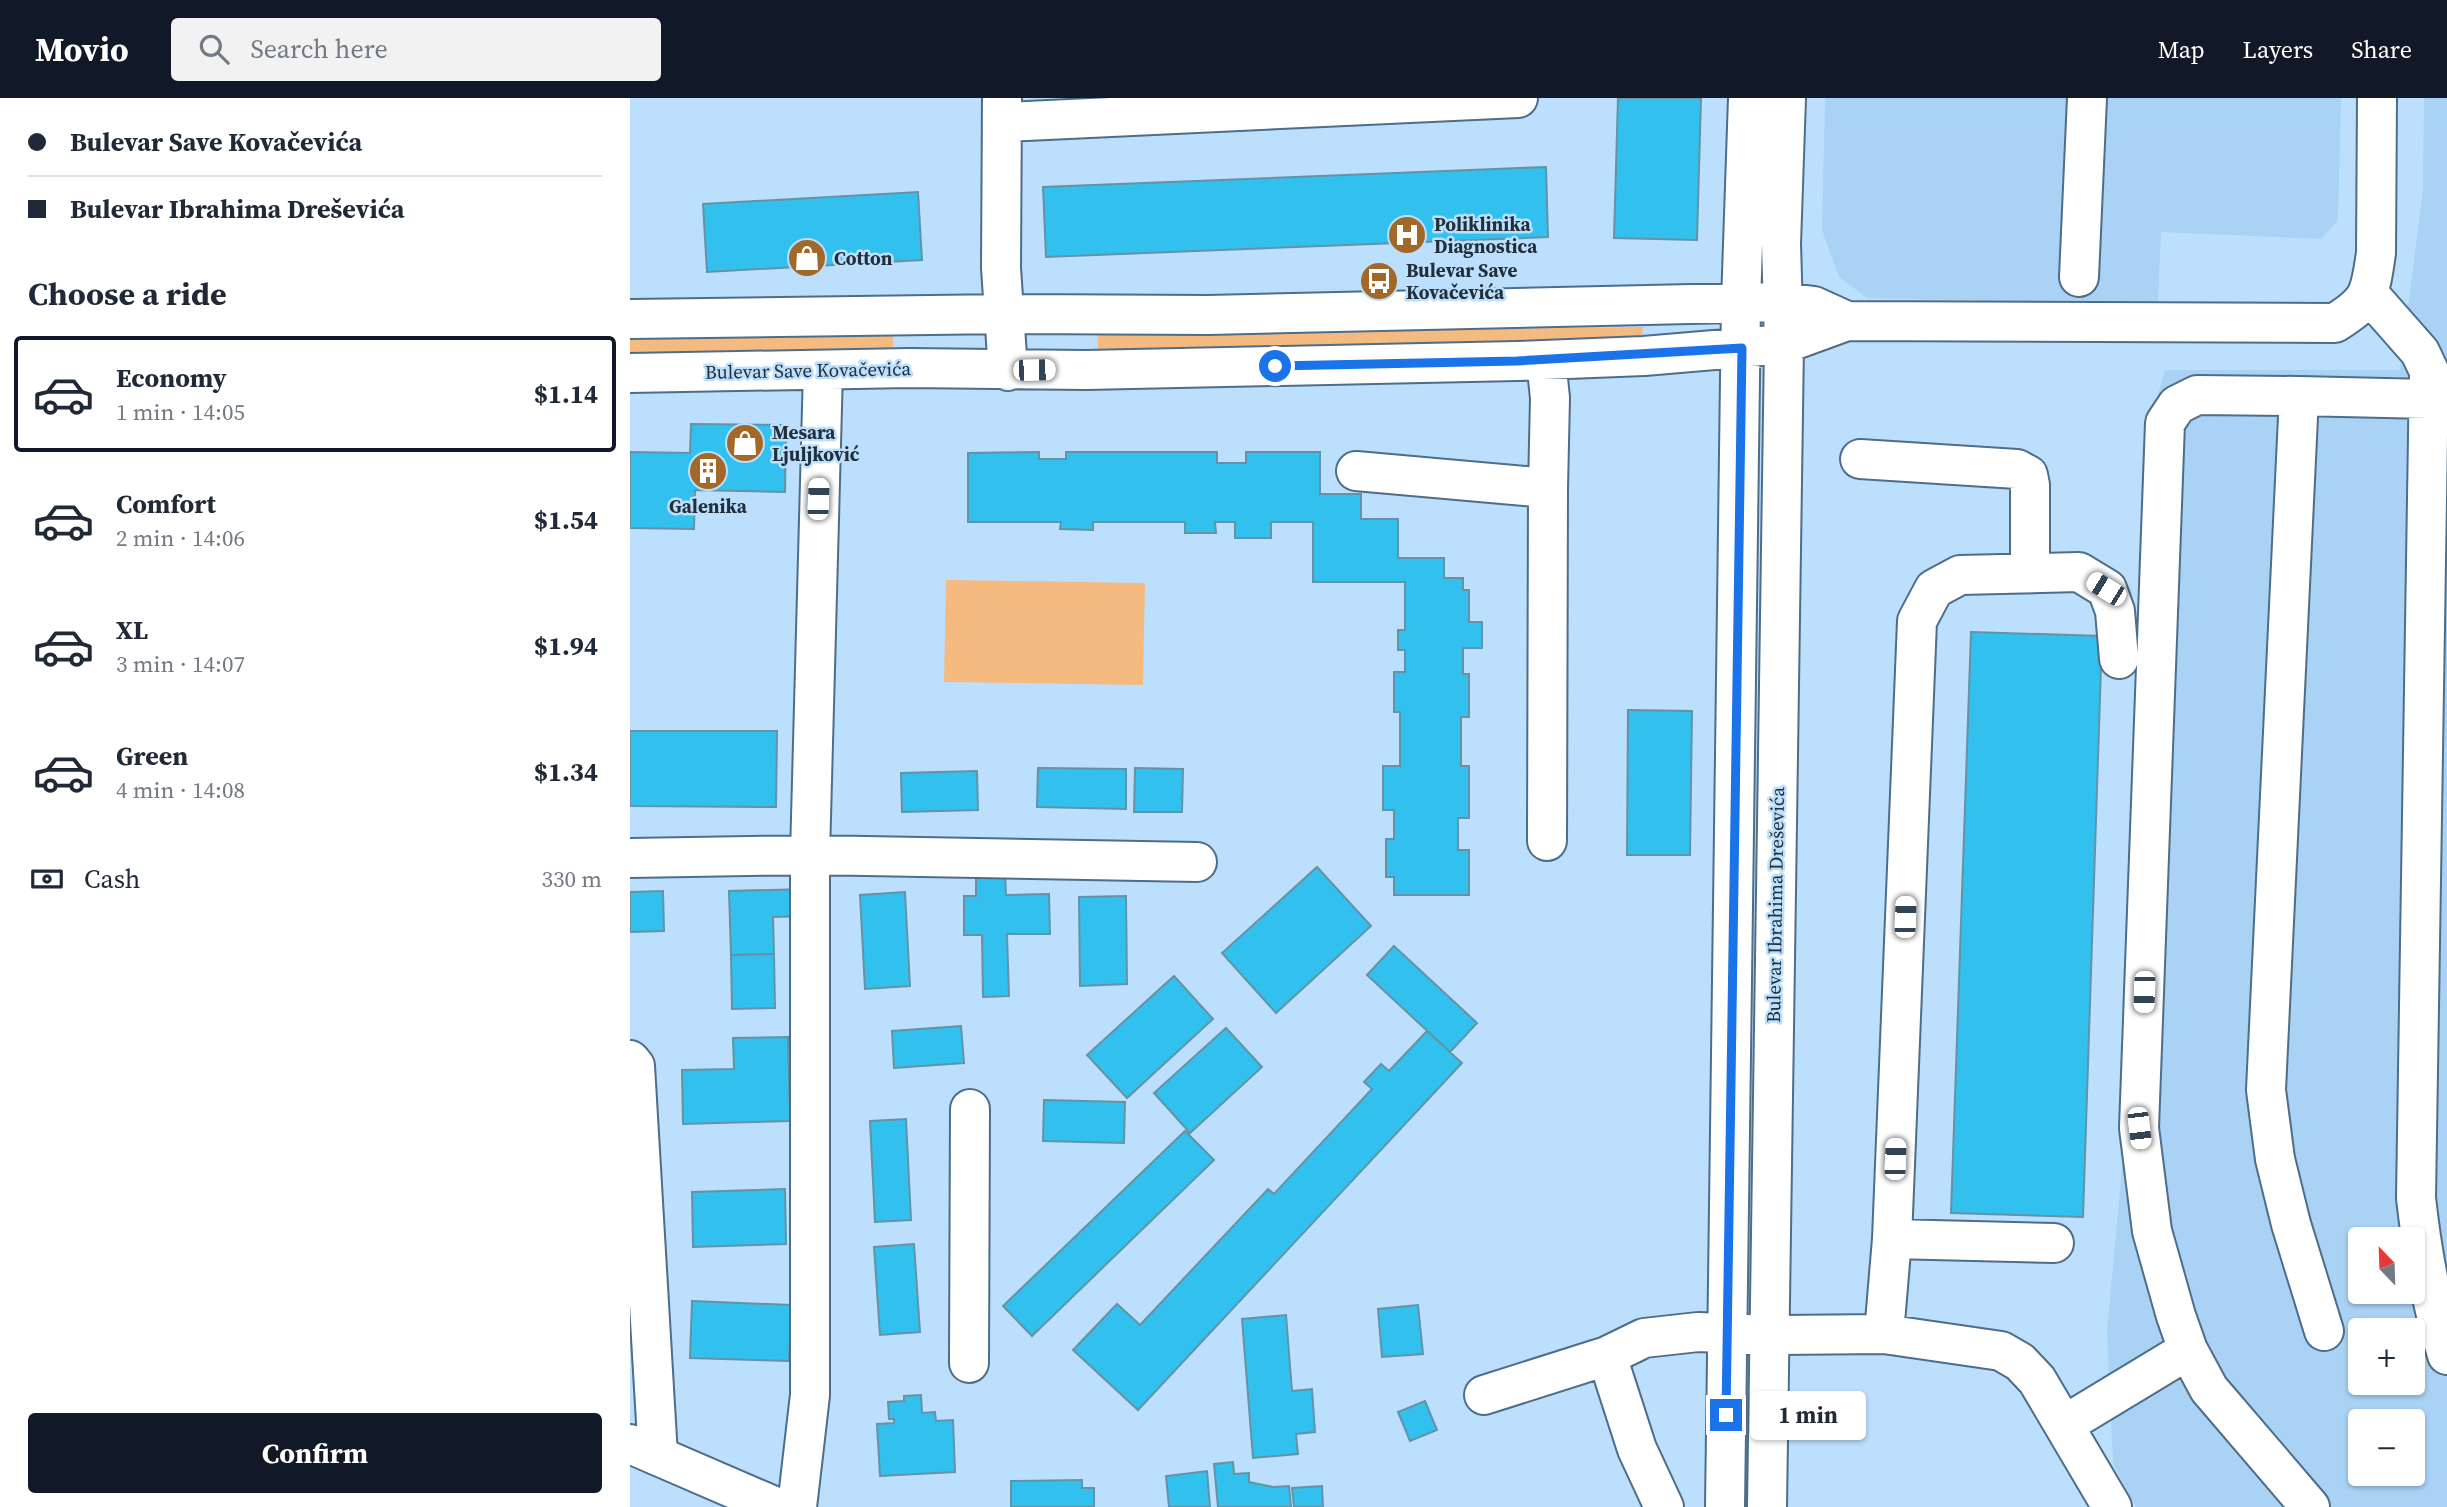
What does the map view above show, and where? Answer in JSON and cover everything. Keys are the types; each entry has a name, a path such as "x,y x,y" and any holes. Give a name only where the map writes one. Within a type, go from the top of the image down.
{"street":[{"path":"1008,371 1001,268 1003,110 1518,98"},
{"path":"1725,1507 1741,303 1748,98"},
{"name":"Bulevar Ibrahima Dreševića","path":"1767,1507 1784,344 1781,244 1786,98"},
{"path":"2079,277 2087,98"},
{"path":"630,319 1236,314 1784,302 1814,306 1847,321 2319,325 2334,323 2357,309 2369,294 2376,253 2377,98"},
{"path":"2369,294 2420,352 2437,394 2416,1198 2422,1255 2435,1317 2447,1356"},
{"name":"Bulevar Save Kovačevića","path":"630,373 909,368 1008,371 1546,360 1784,344 1847,321"},
{"path":"1546,360 1550,398 1547,841"},
{"path":"797,1507 810,1395 810,855 823,370"},
{"path":"2310,1507 2210,1389 2188,1350 2152,1231 2139,1128 2165,423 2177,405 2197,395 2437,394"},
{"path":"2299,396 2266,1090 2278,1172 2324,1331"},
{"path":"1860,459 2017,470 2028,475 2030,573"},
{"path":"1356,471 1548,488"},
{"path":"1884,1334 1892,1239 1917,621 1934,589 1960,575 2079,572 2106,589 2115,611 2119,659"},
{"path":"630,858 810,855 1197,862"},
{"path":"630,1060 635,1066 644,1450 776,1507"},
{"path":"969,1363 970,1109"},
{"path":"1892,1239 2054,1244"},
{"path":"1484,1395 1607,1356 1644,1338 1698,1332 1771,1335 1884,1334 2001,1351 2020,1362 2038,1380 2112,1507"},
{"path":"2064,1426 2188,1350"},
{"path":"1607,1356 1637,1449 1664,1507"}],"shaded area":[{"path":"1825,98 2341,98 2338,220 2321,239 2161,232 2158,305 1867,298 1839,277 1822,230"},
{"path":"2424,98 2447,98 2447,1507 2136,1507 2113,1464 2107,1331 2127,1115 2154,408 2165,370 2400,370 2423,190"},
{"path":"1643,327 1642,338 1098,353 1098,334"},
{"path":"893,335 893,354 630,357 630,337"},
{"path":"946,580 1145,583 1143,685 944,682"}],"building":[{"path":"1618,98 1701,98 1697,240 1614,238"},
{"path":"1546,167 1548,237 1046,257 1043,187"},
{"path":"918,192 922,260 707,272 703,204"},
{"name":"Galenika","path":"691,424 786,425 785,492 695,490 694,529 630,528 630,452 690,453"},
{"path":"1039,452 1039,459 1066,459 1066,452 1217,452 1217,463 1246,463 1246,452 1320,452 1320,494 1361,494 1361,519 1398,519 1398,558 1444,558 1444,578 1463,578 1463,590 1469,590 1469,622 1482,622 1482,648 1463,648 1463,674 1469,674 1469,717 1461,717 1461,766 1469,766 1469,818 1458,818 1458,850 1469,850 1469,895 1394,895 1394,877 1386,877 1386,839 1394,839 1394,810 1383,810 1383,766 1400,766 1400,712 1394,712 1394,672 1405,672 1405,650 1398,650 1398,630 1405,630 1405,582 1313,582 1313,522 1271,522 1271,538 1235,538 1235,522 1215,522 1216,533 1185,533 1185,522 1093,522 1093,530 1060,529 1061,522 968,522 968,453"},
{"path":"1971,632 2102,636 2083,1217 1951,1213"},
{"path":"1628,710 1692,711 1690,855 1627,855"},
{"path":"630,731 777,731 776,807 630,806"},
{"path":"1038,768 1126,769 1126,809 1037,807"},
{"path":"1135,768 1183,769 1182,812 1134,812"},
{"path":"977,771 978,810 902,812 901,773"},
{"path":"1317,867 1371,926 1276,1013 1222,953"},
{"path":"976,872 1005,872 1006,895 1049,894 1050,934 1007,934 1009,996 983,997 982,935 964,935 964,896 976,896"},
{"path":"806,889 807,916 773,917 774,954 731,955 729,891"},
{"path":"663,891 664,931 630,932 630,892"},
{"path":"905,892 910,986 865,989 860,895"},
{"path":"1126,896 1127,984 1080,986 1079,897"},
{"path":"1394,946 1477,1023 1450,1052 1367,975"},
{"path":"774,954 775,1008 732,1009 731,955"},
{"path":"1174,976 1213,1019 1127,1098 1087,1055"},
{"path":"961,1026 964,1063 894,1068 892,1031"},
{"path":"1226,1028 1262,1067 1190,1133 1154,1093"},
{"path":"1427,1031 1462,1063 1138,1410 1073,1350 1117,1304 1140,1325 1268,1189 1274,1194 1372,1089 1364,1082 1381,1064 1389,1071"},
{"path":"788,1037 790,1121 683,1124 682,1070 734,1069 733,1038"},
{"path":"1044,1100 1125,1102 1124,1143 1043,1141"},
{"path":"906,1119 911,1220 875,1222 870,1121"},
{"path":"1185,1131 1214,1160 1032,1336 1003,1306"},
{"path":"785,1189 786,1244 693,1247 692,1192"},
{"path":"914,1244 920,1332 880,1335 874,1247"},
{"path":"692,1301 791,1305 789,1361 690,1358"},
{"path":"1418,1305 1423,1354 1382,1357 1378,1309"},
{"path":"1286,1315 1292,1391 1312,1389 1315,1432 1296,1434 1298,1454 1253,1458 1242,1319"},
{"path":"921,1395 922,1413 935,1412 936,1421 953,1420 955,1472 880,1476 877,1424 894,1423 894,1419 889,1419 888,1402 904,1401 904,1396"},
{"path":"1425,1401 1437,1430 1410,1441 1398,1412"},
{"path":"1233,1462 1234,1474 1249,1473 1249,1482 1273,1487 1289,1486 1291,1507 1218,1507 1214,1464"},
{"path":"1207,1471 1210,1507 1169,1507 1166,1476"},
{"path":"1082,1480 1082,1488 1094,1488 1094,1507 1011,1507 1011,1481"},
{"path":"1322,1486 1323,1507 1294,1507 1292,1488"}],"place":[{"name":"Poliklinika Diagnostica","path":"1407,235"},
{"name":"Cotton","path":"807,258"},
{"name":"Bulevar Save Kovačevića","path":"1379,281"},
{"name":"Mesara Ljuljković","path":"745,443"},
{"name":"Galenika","path":"708,471"}],"route":[{"path":"1275,366 1517,361 1644,356 1742,348 1726,1415"}]}
